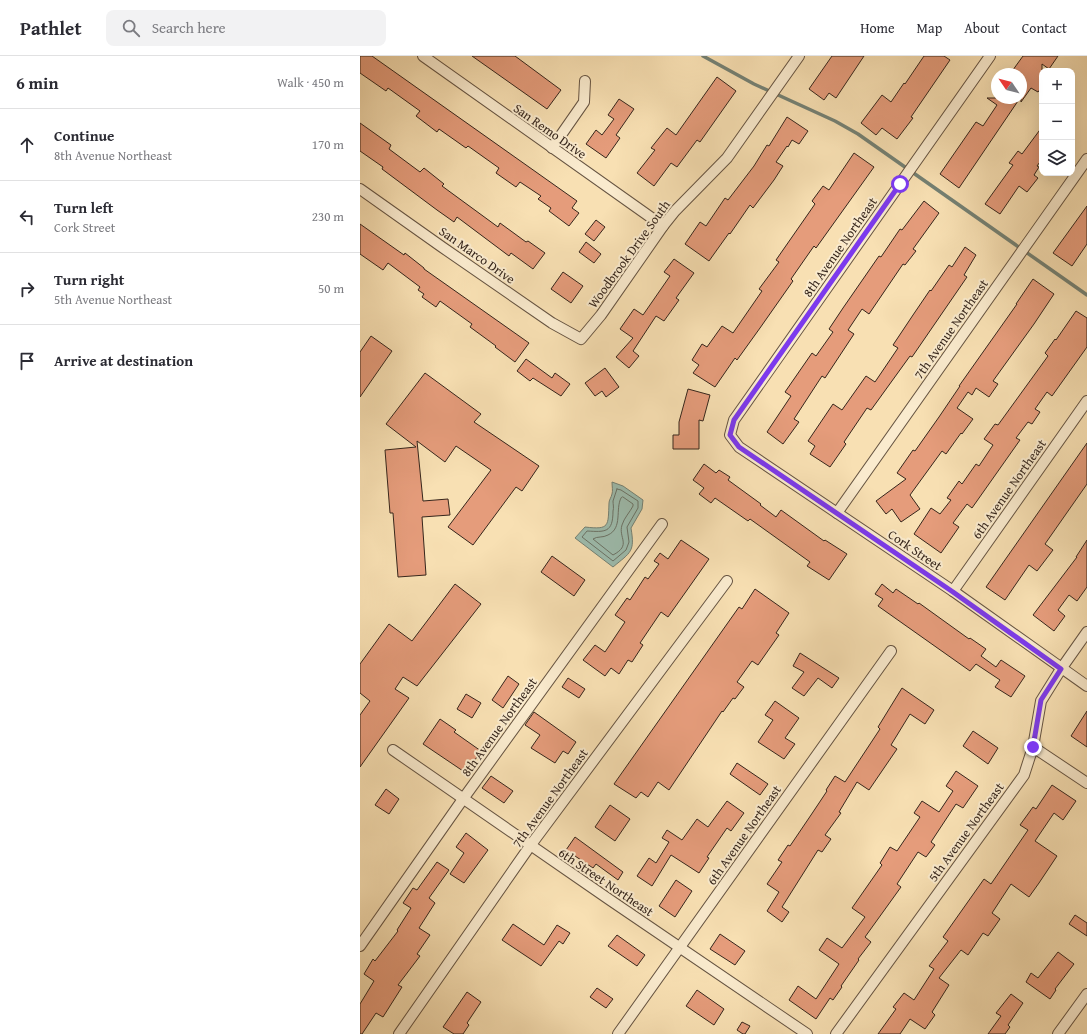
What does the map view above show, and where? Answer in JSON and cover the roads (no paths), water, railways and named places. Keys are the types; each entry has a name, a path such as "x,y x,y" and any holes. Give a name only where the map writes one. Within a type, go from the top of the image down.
{"street":[{"name":"San Remo Drive","path":"423,56 663,226"},
{"name":"Woodbrook Drive South","path":"581,339 601,315 675,211 727,158 799,56"},
{"name":"8th Avenue Northeast","path":"730,435 734,420 990,56"},
{"path":"552,148 584,102 585,81"},
{"name":"7th Avenue Northeast","path":"837,513 1087,160"},
{"name":"San Marco Drive","path":"360,189 545,318 581,339"},
{"name":"6th Avenue Northeast","path":"953,592 1087,401"},
{"name":"Cork Street","path":"730,435 739,447 953,592 1087,686"},
{"name":"8th Avenue Northeast","path":"360,946 463,799 662,524"},
{"name":"7th Avenue Northeast","path":"399,1034 530,846 727,581"},
{"name":"5th Avenue Northeast","path":"836,1034 1024,775 1033,747 1041,700 1087,632"},
{"name":"6th Avenue Northeast","path":"618,1034 891,651"},
{"path":"1033,747 1087,783"},
{"name":"6th Street Northeast","path":"393,750 530,846 807,1034"},
{"path":"1058,1034 1087,994"}],"water":[{"path":"612,482 623,486 643,500 642,509 631,528 632,547 628,554 613,567 575,538 585,527 599,528 606,525 608,521 609,502 612,493"}],"waterway":[{"path":"703,56 754,84 835,121 858,134 1087,295"}]}
